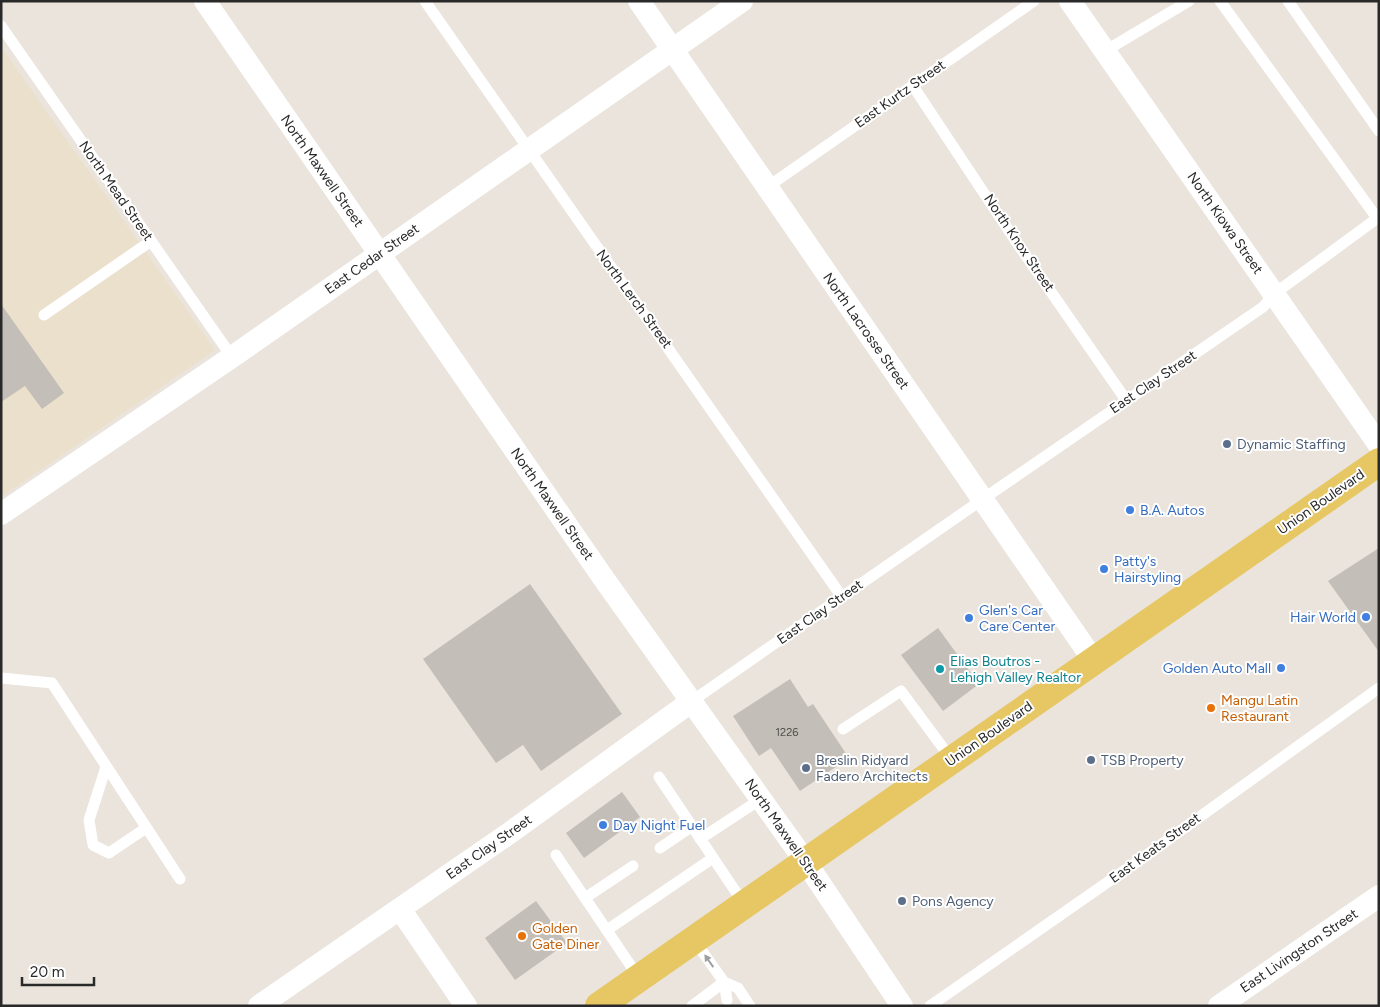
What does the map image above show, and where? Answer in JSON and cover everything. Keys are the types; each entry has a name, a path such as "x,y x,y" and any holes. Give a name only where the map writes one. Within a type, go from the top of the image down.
{"main road":[{"name":"Union Boulevard","path":"600,1006 1379,462"}],"street":[{"name":"North Maxwell Street","path":"205,1 604,579 761,798 902,1006"},
{"name":"North Lacrosse Street","path":"639,1 766,188 1094,660"},
{"name":"East Cedar Street","path":"1,514 232,357 742,1"},
{"name":"North Kiowa Street","path":"1070,1 1379,445"},
{"name":"East Clay Street","path":"259,1006 511,832 692,701"},
{"name":"East Livingston Street","path":"1219,1006 1379,896"},
{"path":"400,909 466,1006"}],"lane":[{"name":"North Lerch Street","path":"425,1 842,597"},
{"name":"East Kurtz Street","path":"766,188 1034,1"},
{"path":"1105,51 1189,1"},
{"path":"1220,1 1378,217"},
{"path":"1288,1 1379,131"},
{"name":"North Mead Street","path":"1,26 232,357"},
{"name":"North Knox Street","path":"913,86 1015,240 1126,400"},
{"name":"East Clay Street","path":"692,701 1263,306 1274,294 1378,217"},
{"path":"44,315 151,241"},
{"path":"1,678 52,684 180,879"},
{"name":"East Keats Street","path":"930,1006 1148,854 1379,688"},
{"path":"843,729 901,691 952,760"},
{"path":"106,766 89,820 93,845 110,853 146,828"},
{"path":"658,777 744,904"},
{"path":"700,839 761,798"},
{"path":"660,848 692,827"},
{"path":"556,854 639,978"},
{"path":"607,930 713,858"},
{"path":"585,898 633,866"},
{"path":"693,940 724,982 728,1000"},
{"path":"692,1006 724,982"},
{"path":"724,982 738,988 750,1006"}],"shaded area":[{"path":"1,47 215,350 1,497"}],"building":[{"path":"1,304 64,393 42,409 25,386 1,402"},
{"name":"Hair World","path":"1379,548 1379,652 1328,581"},
{"path":"530,584 622,714 541,771 523,745 496,763 423,659"},
{"name":"Elias Boutros - Lehigh Valley Realtor","path":"938,628 979,684 943,711 901,655"},
{"path":"790,679 808,707 813,704 849,758 800,791 771,748 759,756 733,716"},
{"name":"Day Night Fuel","path":"622,792 640,817 584,858 566,833"},
{"path":"536,901 567,943 515,980 485,938"}],"place":[{"name":"Dynamic Staffing","path":"1227,444"},
{"name":"B.A. Autos","path":"1130,510"},
{"name":"Patty's Hairstyling","path":"1104,569"},
{"name":"Hair World","path":"1366,617"},
{"name":"Glen's Car Care Center","path":"969,618"},
{"name":"Golden Auto Mall","path":"1281,668"},
{"name":"Elias Boutros - Lehigh Valley Realtor","path":"940,669"},
{"name":"Mangu Latin Restaurant","path":"1211,708"},
{"name":"TSB Property","path":"1091,760"},
{"name":"Breslin Ridyard Fadero Architects","path":"806,768"},
{"name":"Day Night Fuel","path":"603,825"},
{"name":"Pons Agency","path":"902,901"},
{"name":"Golden Gate Diner","path":"522,936"}]}
